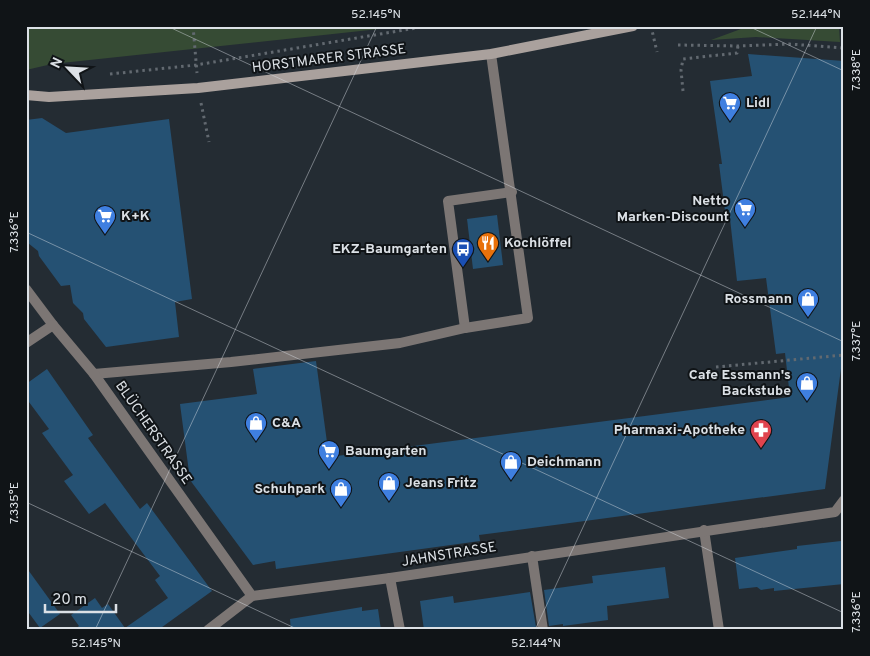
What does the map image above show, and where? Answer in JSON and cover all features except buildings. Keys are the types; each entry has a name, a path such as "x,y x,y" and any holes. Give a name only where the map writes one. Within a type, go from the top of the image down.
{"main road":[{"name":"HORSTMARER STRASSE","path":"26,95 49,97 198,88 492,54 633,26"}],"street":[{"path":"94,374 231,362 400,343 465,328 528,318 492,54"},
{"path":"465,328 448,201 512,192"},
{"name":"BLÜCHERSTRASSE","path":"26,289 94,374 252,596"},
{"path":"26,343 53,325"},
{"name":"JAHNSTRASSE","path":"252,596 390,578 835,512 844,500"},
{"path":"704,530 719,630"},
{"path":"532,556 543,630"},
{"path":"390,578 400,630"},
{"path":"208,630 252,596"}],"path":[{"path":"193,26 196,65"},
{"path":"109,74 196,65 428,26"},
{"path":"651,26 657,52"},
{"path":"678,45 738,46 789,44 844,48"},
{"path":"683,91 681,70 684,59 736,53 738,46"},
{"path":"202,109 208,142"},
{"path":"716,367 844,355"}],"green space":[{"path":"26,26 407,26 52,64 26,70"},
{"path":"749,26 839,26 840,42 756,37 711,40"}],"place":[{"name":"Lidl","path":"730,122"},
{"name":"Netto Marken-Discount","path":"745,228"},
{"name":"K+K","path":"105,235"},
{"name":"Kochlöffel","path":"488,262"},
{"name":"EKZ-Baumgarten","path":"463,268"},
{"name":"Rossmann","path":"808,318"},
{"name":"Cafe Essmann's Backstube","path":"807,402"},
{"name":"C&A","path":"256,442"},
{"name":"Pharmaxi-Apotheke","path":"761,449"},
{"name":"Baumgarten","path":"329,470"},
{"name":"Deichmann","path":"511,481"},
{"name":"Jeans Fritz","path":"389,502"},
{"name":"Schuhpark","path":"341,508"}]}
